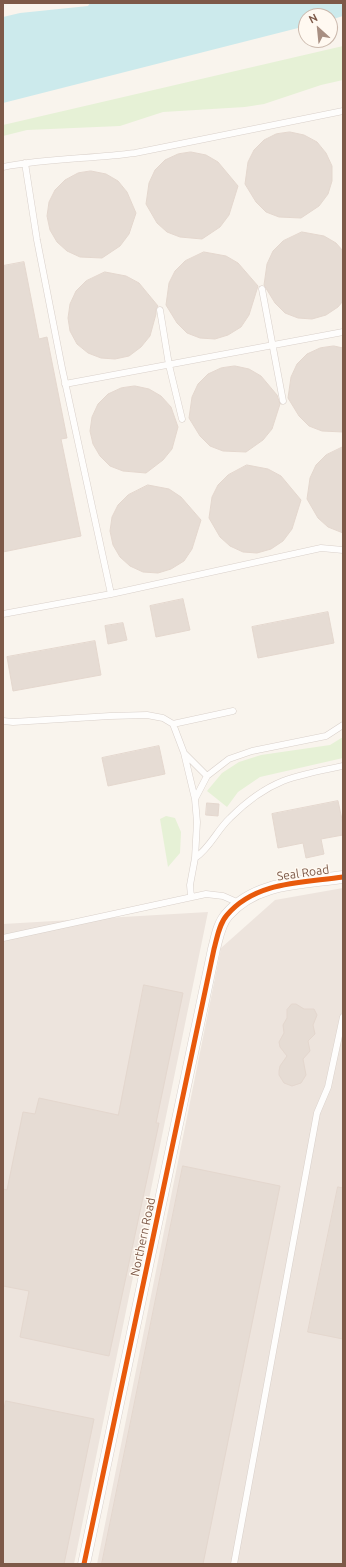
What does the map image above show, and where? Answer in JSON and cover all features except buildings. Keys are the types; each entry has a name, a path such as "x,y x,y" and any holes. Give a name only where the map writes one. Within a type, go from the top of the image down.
{"street":[{"name":"Seal Road","path":"226,916 260,890 284,884 343,877"},
{"name":"Northern Road","path":"84,1564 214,949 219,930 226,916"}],"lane":[{"path":"3,167 43,160 108,157 135,153 343,111"},
{"path":"25,163 37,240 65,384 111,594"},
{"path":"262,288 283,401"},
{"path":"160,310 168,366 182,419"},
{"path":"65,384 168,366 343,332"},
{"path":"3,614 111,594 321,548 343,550"},
{"path":"173,724 233,711"},
{"path":"3,721 13,722 147,715 163,718 173,724 184,753 195,799 197,822 195,858 190,885 190,897"},
{"path":"195,799 207,776 229,759 252,751 326,736 343,726"},
{"path":"184,753 207,776"},
{"path":"195,858 202,853 229,819 255,797 282,782 309,773 343,766"},
{"path":"3,938 206,894 223,896 240,904"},
{"path":"234,1564 317,1113 328,1087 343,1017"}],"shaded area":[{"path":"343,888 343,1564 97,1564 221,948 275,900"},
{"path":"208,912 74,1564 3,1564 3,924"}],"green space":[{"path":"343,46 343,80 321,85 264,104 245,107 163,112 120,126 27,130 3,136 3,125"},
{"path":"343,737 343,758 260,777 238,792 227,807 207,791 222,773 239,762 261,755 330,745"},
{"path":"166,816 175,818 181,832 180,853 168,867 160,819"}],"water":[{"path":"90,3 343,3 343,16 338,18 338,8 298,8 298,28 3,103 3,17 20,13 88,6"}],"cycle path":[{"path":"84,1564 214,949 220,927 227,915 239,904 266,890 296,883 343,877"}]}
